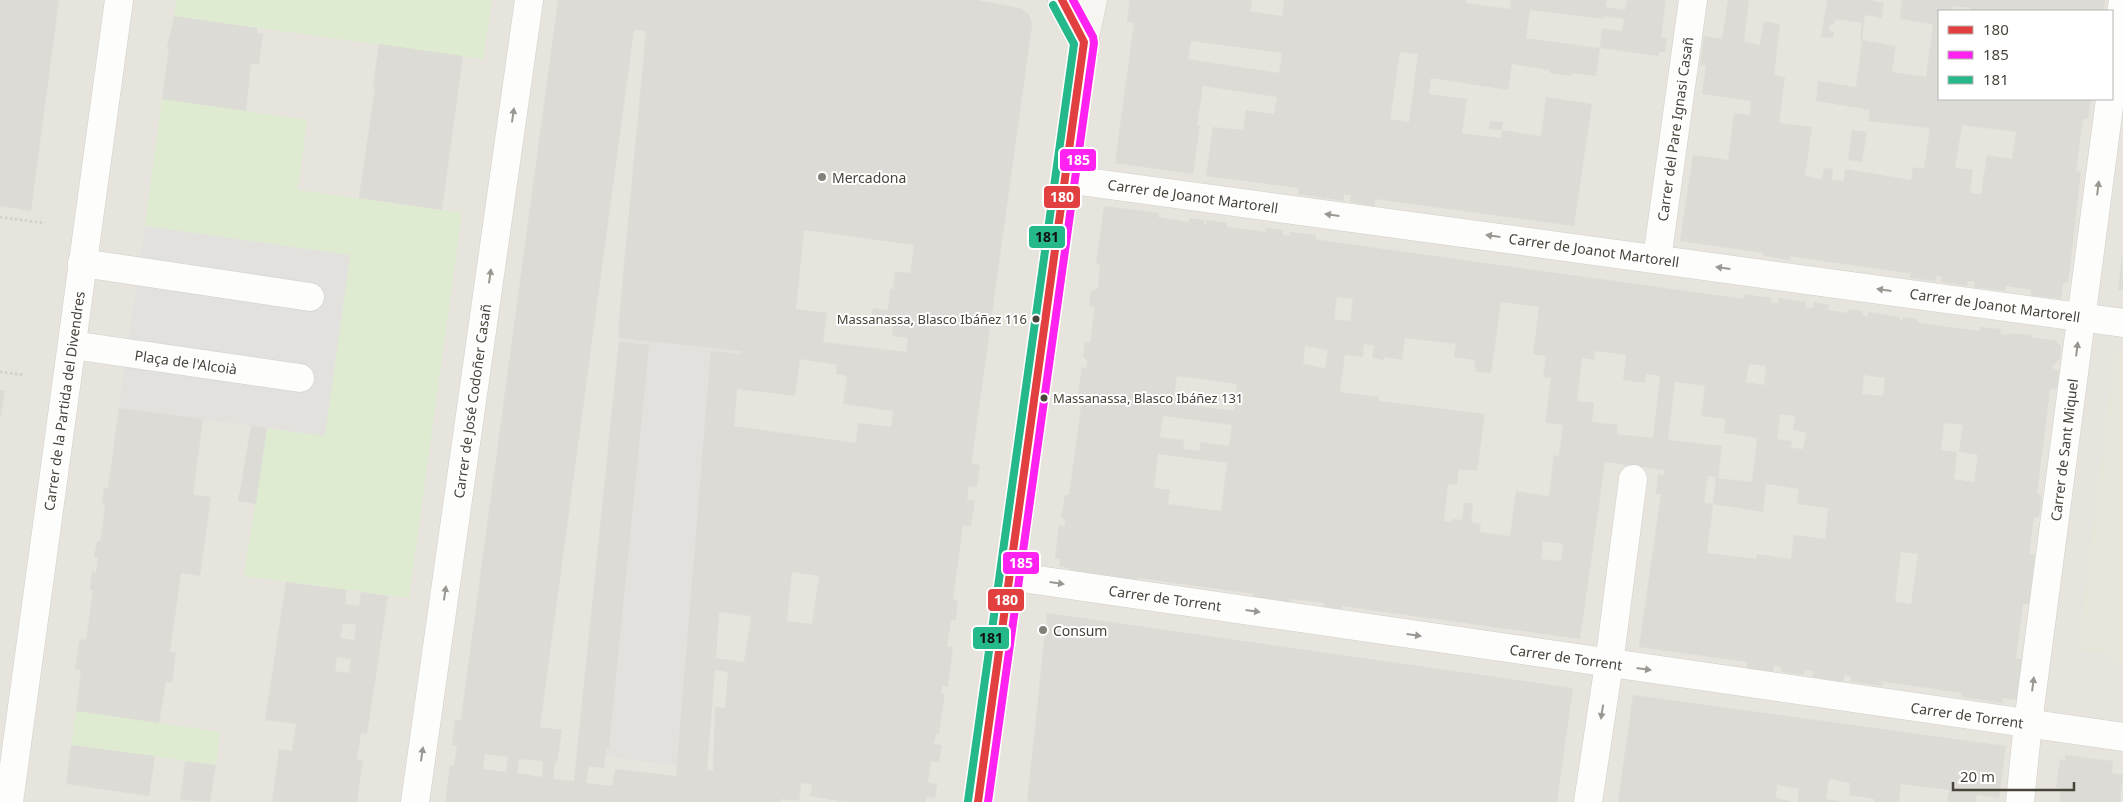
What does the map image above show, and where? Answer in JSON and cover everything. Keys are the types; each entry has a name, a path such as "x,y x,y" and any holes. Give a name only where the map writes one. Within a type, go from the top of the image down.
{"street":[{"name":"Carrer de la Partida del Divendres","path":"8,802 119,0"},
{"name":"Carrer de José Codoñer Casañ","path":"415,802 529,0"},
{"path":"1062,0 1084,42"},
{"path":"978,802 1084,42 1093,0"},
{"name":"Carrer del Pare Ignasi Casañ","path":"1658,258 1693,0"},
{"path":"2113,77 2123,0"},
{"name":"Carrer de Sant Miquel","path":"2020,802 2028,723 2110,100"},
{"name":"Carrer de Joanot Martorell","path":"1065,179 1658,258 2123,323"},
{"path":"82,263 310,297"},
{"name":"Plaça de l'Alcoià","path":"72,345 300,378"},
{"path":"1588,802 1609,664 1633,479"},
{"name":"Carrer de Torrent","path":"1009,576 2123,737"}],"path":[{"path":"0,217 45,223"},
{"path":"0,372 24,375"}],"shaded area":[{"path":"0,0 2123,0 2123,802 0,802"},
{"path":"145,226 350,255 325,436 119,408"},
{"path":"619,338 742,350 737,389 707,770 605,756 604,768 576,765"},
{"path":"2115,348 2123,349 2123,671 2109,653 2078,650"}],"green space":[{"path":"176,0 492,0 483,59 174,16"},
{"path":"162,99 307,120 298,190 462,213 409,598 244,576 267,428 325,436 350,255 145,226"},
{"path":"76,711 220,732 216,765 71,745"}],"building":[{"path":"0,0 59,0 31,211 0,206"},
{"path":"558,0 977,0 1020,8 1029,14 1032,25 972,459 972,464 980,465 977,487 969,486 967,499 975,501 971,526 963,525 953,600 958,601 956,620 951,620 947,647 953,647 948,687 942,686 941,693 945,694 939,734 936,734 934,744 942,745 939,762 931,761 928,782 937,784 935,798 927,797 926,802 843,802 810,796 812,784 801,783 799,801 781,799 781,802 445,802 450,765 454,765 457,746 452,745 455,720 460,721","holes":["634,30 646,31 618,331 619,338 742,351 741,354 711,351 676,776 615,769 612,786 586,783 589,766 604,768 606,748 609,748 649,345 619,342 574,781 553,779 562,730 540,727","804,230 914,245 910,273 895,272 893,289 890,289 888,310 873,308 871,319 894,322 892,336 908,338 906,352 823,342 827,313 796,309","800,359 837,365 836,374 847,376 843,404 893,411 891,427 858,423 856,443 734,426 737,389 795,396","792,572 819,576 812,624 787,621","719,612 751,616 744,662 716,658","715,670 728,672 725,708 715,707 713,771 707,770","485,754 508,757 506,772 483,769","519,759 543,761 542,777 517,773"]},
{"path":"1130,0 1252,0 1250,11 1282,16 1284,0 1466,0 1466,3 1510,9 1511,0 1607,0 1605,7 1625,10 1627,0 1666,0 1661,37 1667,38 1665,52 1659,52 1659,56 1600,48 1596,76 1573,73 1572,76 1550,73 1550,70 1512,64 1508,90 1431,78 1429,94 1467,99 1462,133 1501,138 1502,130 1541,136 1546,97 1592,104 1574,226 1375,199 1375,206 1350,202 1351,195 1344,194 1344,201 1298,194 1299,188 1206,176 1213,127 1243,130 1246,110 1274,114 1277,97 1203,86 1197,125 1200,125 1193,174 1115,163 1134,23 1127,22","holes":["1530,10 1604,19 1604,16 1624,19 1622,31 1602,28 1600,48 1526,38","1191,41 1282,53 1279,73 1188,59","1400,52 1418,54 1409,122 1390,119"]},
{"path":"1728,0 1749,0 1744,42 1760,45 1764,21 1780,24 1774,75 1785,77 1779,123 1812,127 1805,176 1822,179 1824,168 1833,169 1832,180 1844,181 1845,169 1911,180 1913,167 1924,169 1930,128 1868,121 1870,110 1816,101 1818,81 1856,87 1862,42 1860,41 1862,23 1835,19 1835,23 1829,26 1829,30 1834,33 1833,38 1821,37 1827,0 1868,0 1884,3 1882,18 1865,15 1862,40 1896,46 1892,72 1926,77 1933,24 1900,19 1902,0 2105,0 2104,10 1970,10 1970,8 1953,6 1952,10 1938,10 1938,100 2091,100 2088,119 2083,119 2076,171 2081,172 2068,283 2063,283 2061,299 2031,295 2031,290 2006,286 2005,291 1974,287 1975,282 1968,281 1967,286 1941,282 1942,277 1936,276 1935,281 1910,278 1910,273 1791,256 1790,260 1763,256 1764,253 1680,241 1693,155 1728,160 1734,113 1750,115 1751,101 1702,94 1706,66 1700,65 1704,36 1722,39","holes":["1962,125 2016,132 2012,159 1987,155 1981,194 1970,193 1973,170 1955,168"]},
{"path":"174,16 257,28 257,33 263,34 259,64 251,64 246,111 162,99 169,48 167,48"},
{"path":"379,44 463,56 442,210 359,198 375,87 373,86"},
{"path":"1490,121 1503,122 1502,130 1489,129"},
{"path":"1852,130 1867,132 1862,162 1848,160"},
{"path":"1104,206 1159,213 1158,217 1189,222 1189,218 1205,220 1204,224 1206,224 1207,220 1227,223 1227,227 1265,232 1266,228 1283,230 1283,235 1290,236 1290,232 1316,235 1316,239 1319,240 1744,299 1744,294 1771,298 1771,303 1778,303 1779,298 1806,302 1805,307 1813,308 1814,302 1829,305 1828,310 1848,313 1848,309 1863,311 1862,315 1868,316 1868,312 1900,317 1899,320 1902,320 1903,317 1917,319 1917,322 1920,323 1979,331 1980,327 2001,329 2000,334 2031,335 2033,338 2055,340 2061,346 2061,350 2060,359 2052,368 2059,371 2057,388 2050,390 2037,494 2042,495 2039,517 2034,517 2029,554 2035,555 2029,604 2023,604 2016,659 2022,659 2017,700 2003,698 2003,703 1961,697 1962,693 1883,681 1883,686 1851,682 1851,676 1844,675 1843,682 1812,677 1813,671 1804,670 1804,675 1781,672 1782,667 1774,665 1773,672 1747,668 1747,662 1639,647 1661,494 1656,494 1658,474 1664,475 1664,470 1605,462 1580,639 1342,606 1342,611 1323,609 1324,603 1291,599 1290,605 1253,600 1254,594 1138,578 1137,583 1068,574 1069,568 1059,566 1060,559 1055,559 1059,525 1065,526 1065,519 1061,518 1065,495 1069,495 1082,401 1077,401 1082,367 1086,368 1087,364 1087,360 1083,357 1085,342 1090,343 1095,308 1089,306 1091,291 1098,288 1100,265 1096,264","holes":["1337,297 1353,299 1350,321 1334,319","1501,302 1539,307 1533,354 1546,356 1543,377 1551,378 1545,423 1563,425 1559,456 1554,455 1549,496 1516,491 1510,536 1480,532 1481,524 1471,522 1473,503 1464,503 1462,520 1452,519 1452,522 1444,521 1448,484 1457,485 1459,469 1477,471 1485,414 1379,401 1379,397 1340,392 1345,355 1363,357 1364,344 1374,346 1372,358 1384,360 1384,357 1402,360 1405,338 1456,344 1454,357 1474,360 1476,372 1491,373","1305,346 1328,350 1325,368 1303,364","1595,351 1626,355 1623,380 1645,383 1646,374 1660,376 1653,438 1617,434 1618,425 1592,422 1594,403 1577,401 1582,358 1594,360","1749,364 1766,366 1764,385 1746,382","1864,375 1885,378 1883,396 1862,394","1177,376 1237,384 1234,411 1198,406 1198,401 1174,398","1675,382 1705,386 1701,416 1726,419 1724,433 1757,438 1752,482 1718,478 1722,446 1668,440","1780,414 1795,416 1793,430 1806,432 1803,449 1791,448 1792,441 1777,439","1163,416 1232,425 1229,446 1200,442 1200,451 1183,449 1184,440 1160,437","1944,423 1963,425 1959,452 1978,455 1974,482 1954,479 1957,452 1941,450","1158,454 1227,463 1221,511 1168,504 1170,490 1154,488","1708,476 1716,477 1713,504 1704,503","1766,484 1799,489 1797,504 1828,508 1825,539 1794,535 1791,559 1757,554 1756,559 1707,553 1713,504 1763,512","1543,541 1563,544 1561,561 1541,559","1901,552 1918,554 1911,604 1895,602"]},
{"path":"2122,256 2123,290 2118,290"},
{"path":"0,390 5,390 1,416 0,416"},
{"path":"119,408 203,419 193,495 211,497 200,576 181,573 170,652 176,652 172,683 166,682 159,723 76,711 81,670 75,669 80,639 86,640 93,591 90,589 92,571 96,572 98,558 94,557 97,541 100,541 105,505 102,504 104,488 108,489"},
{"path":"251,426 267,428 256,504 238,501"},
{"path":"286,582 347,590 345,604 359,606 361,592 388,596 367,734 361,733 357,760 363,760 357,802 272,802 279,749 292,751 296,724 265,720","holes":["343,623 356,625 354,640 340,638","337,657 351,659 349,673 335,671"]},
{"path":"1047,613 1573,688 1557,802 1027,802"},
{"path":"1633,695 2006,746 1999,798 1977,795 1976,802 1947,802 1949,790 1901,784 1899,802 1874,802 1874,799 1849,795 1850,783 1829,779 1826,799 1844,802 1797,802 1799,789 1777,785 1776,798 1795,802 1618,802"},
{"path":"71,745 155,756 149,796 66,784"},
{"path":"2065,755 2113,761 2112,773 2123,774 2120,802 2059,802 2061,788 2056,787 2060,759 2065,760"},
{"path":"185,761 216,765 210,802 180,800"}],"transit line":[{"name":"180","path":"978,802 1084,42 1062,0"},
{"name":"185","path":"988,802 1094,43 1093,37 1073,0"},
{"name":"181","path":"968,801 1074,44 1053,5"}],"place":[{"name":"Mercadona","path":"822,177"},
{"name":"Massanassa, Blasco Ibáñez 116","path":"1036,319"},
{"name":"Massanassa, Blasco Ibáñez 131","path":"1044,398"},
{"name":"Consum","path":"1043,630"}]}
